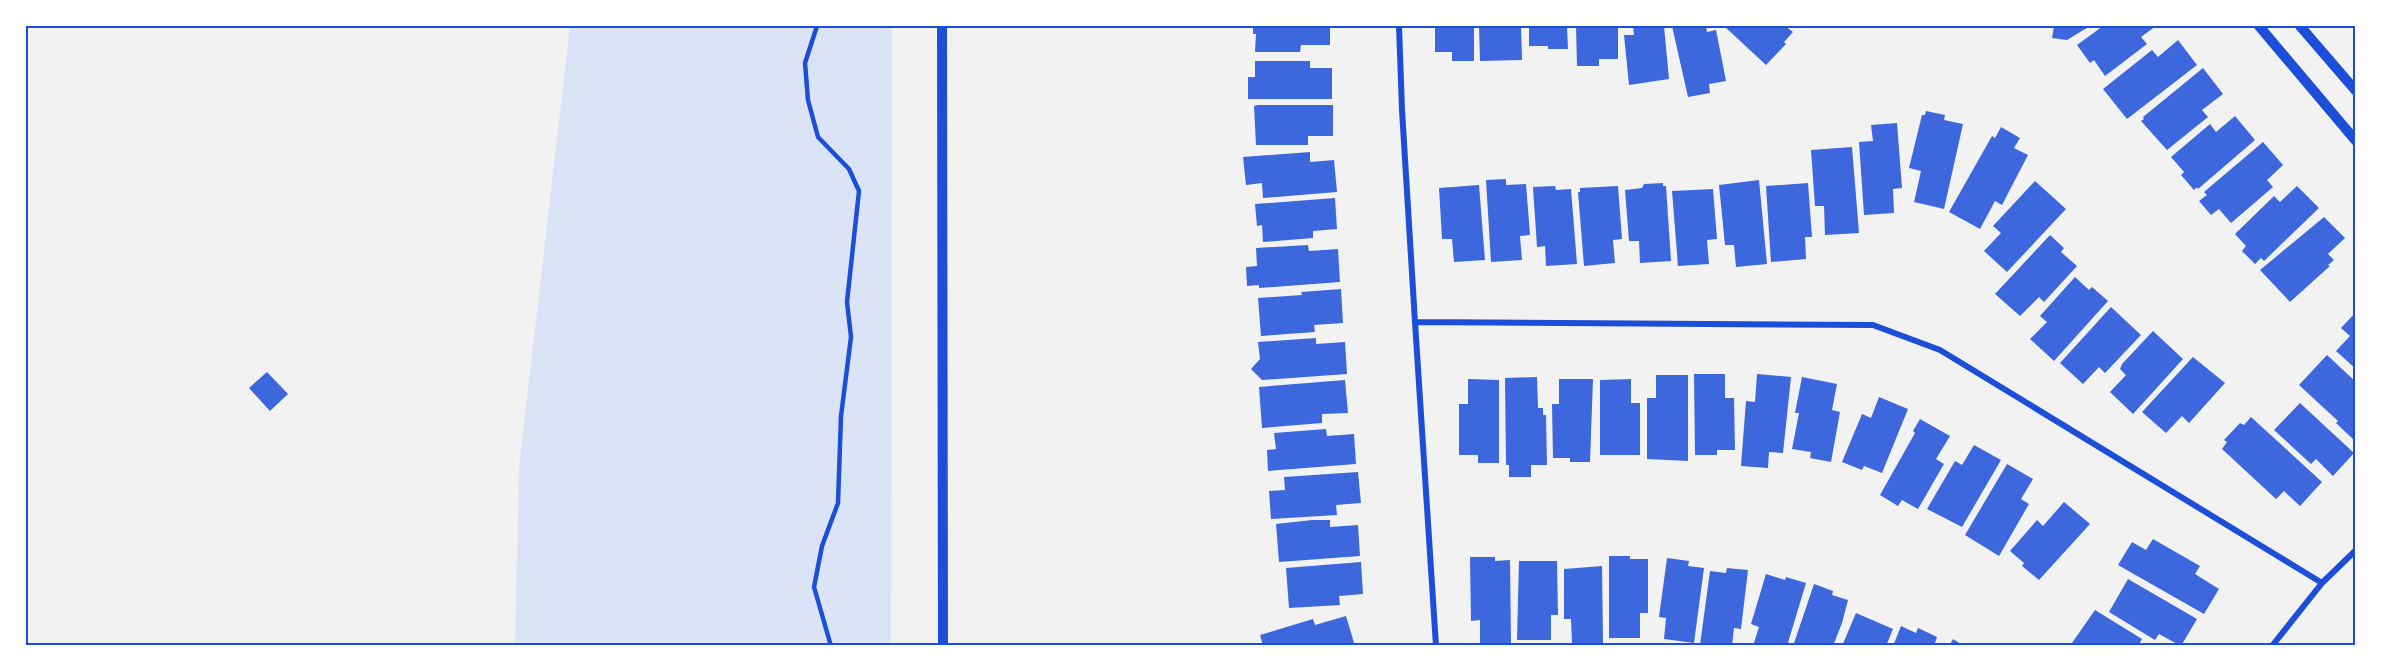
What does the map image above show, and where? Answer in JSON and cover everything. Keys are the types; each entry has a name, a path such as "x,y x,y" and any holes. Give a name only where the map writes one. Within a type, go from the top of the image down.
{"street":[{"path":"942,26 943,645"},
{"path":"1399,26 1402,110 1436,645"},
{"path":"2259,26 2355,141"},
{"path":"2300,26 2355,91"},
{"path":"1415,322 1874,325 1940,350 2322,583"},
{"path":"2272,645 2322,583 2355,550"}],"lane":[{"path":"817,26 805,63 808,100 818,136 849,169 859,191 847,302 851,337 841,416 838,503 822,546 814,587 831,645"}],"shaded area":[{"path":"570,26 892,26 891,645 515,645 519,466"}],"building":[{"path":"1253,26 1330,26 1330,45 1301,45 1300,52 1255,52 1256,34 1253,34"},
{"path":"1435,26 1474,26 1474,61 1452,61 1452,52 1435,52"},
{"path":"1479,26 1521,26 1522,60 1480,61"},
{"path":"1529,26 1567,26 1568,49 1529,46"},
{"path":"1576,26 1618,26 1618,59 1599,59 1599,66 1577,66"},
{"path":"1633,26 1664,26 1669,79 1629,85 1624,35 1634,35"},
{"path":"1672,26 1706,26 1707,32 1716,30 1726,81 1709,84 1710,93 1688,97"},
{"path":"1724,26 1785,26 1793,32 1784,42 1786,44 1766,65"},
{"path":"2054,26 2090,26 2067,40 2052,38"},
{"path":"2103,26 2156,26 2141,37 2147,44 2105,76 2094,60 2090,63 2077,45"},
{"path":"2178,40 2197,65 2127,119 2103,89 2152,50 2158,57"},
{"path":"1255,61 1310,61 1310,68 1332,68 1332,99 1248,99 1248,77 1255,77"},
{"path":"2203,68 2223,94 2202,110 2208,117 2167,150 2141,121"},
{"path":"1333,105 1333,136 1308,136 1308,145 1256,145 1254,106"},
{"path":"1926,111 1945,115 1944,120 1963,124 1944,209 1914,202 1921,171 1909,168 1922,115 1925,115"},
{"path":"2235,116 2255,140 2194,190 2181,175 2184,172 2171,157 2210,124 2216,132"},
{"path":"1897,123 1902,188 1893,189 1894,213 1864,215 1859,142 1873,141 1871,125"},
{"path":"2001,127 2020,138 2014,148 2028,155 2002,205 1995,201 1980,229 1949,212 1992,136 1995,138"},
{"path":"2263,142 2283,165 2267,180 2273,187 2231,223 2219,209 2211,215 2199,201 2207,195 2204,192"},
{"path":"1852,147 1859,233 1825,235 1824,206 1815,206 1811,150"},
{"path":"1310,152 1310,162 1334,160 1337,192 1263,198 1262,183 1246,185 1243,157"},
{"path":"1506,179 1506,185 1526,184 1530,235 1520,236 1522,260 1491,262 1486,180"},
{"path":"1759,180 1767,264 1736,267 1734,245 1725,245 1719,185"},
{"path":"2035,181 2066,209 2007,272 1984,251 2001,233 1993,226"},
{"path":"1663,183 1663,186 1666,186 1671,261 1640,263 1639,241 1629,241 1625,190 1642,188 1644,184"},
{"path":"1808,183 1812,237 1805,237 1806,259 1771,262 1766,186"},
{"path":"1479,185 1485,260 1454,262 1452,239 1442,239 1439,188"},
{"path":"1555,186 1556,190 1571,189 1577,264 1546,266 1545,246 1537,247 1533,187"},
{"path":"1618,186 1622,239 1613,240 1615,263 1584,266 1578,192 1580,188"},
{"path":"2297,186 2319,208 2264,261 2261,258 2255,264 2242,251 2246,246 2235,234 2274,196 2280,202"},
{"path":"1713,189 1717,239 1707,240 1709,264 1678,266 1672,191"},
{"path":"1335,198 1337,229 1313,231 1313,238 1263,242 1262,225 1257,226 1255,204"},
{"path":"2324,217 2345,238 2328,254 2334,260 2328,265 2330,266 2290,302 2260,270"},
{"path":"2050,235 2064,248 2061,252 2077,266 2044,302 2039,297 2020,316 1995,294"},
{"path":"1308,245 1309,251 1338,249 1340,282 1259,288 1259,285 1247,286 1246,267 1257,266 1256,248"},
{"path":"2075,277 2089,290 2092,287 2108,301 2054,361 2030,339 2047,322 2040,316"},
{"path":"1341,289 1343,323 1314,325 1315,332 1261,336 1258,298"},
{"path":"2111,307 2141,335 2105,373 2099,367 2083,384 2060,363"},
{"path":"2356,312 2356,369 2336,351 2350,336 2341,328"},
{"path":"2153,331 2183,359 2133,414 2110,392 2126,375 2120,369 2122,364"},
{"path":"1316,338 1316,344 1345,342 1347,374 1262,380 1251,369 1260,359 1258,342"},
{"path":"2327,355 2356,382 2356,442 2336,423 2338,421 2299,385"},
{"path":"2193,357 2225,383 2189,423 2182,416 2166,433 2142,412"},
{"path":"267,372 288,394 270,411 249,388"},
{"path":"1694,374 1725,374 1725,398 1734,398 1735,450 1717,450 1717,455 1695,455"},
{"path":"1757,374 1791,377 1783,453 1769,452 1768,468 1741,466 1746,401 1755,402"},
{"path":"1656,375 1688,375 1688,461 1647,459 1647,398 1656,398"},
{"path":"1537,377 1538,408 1543,408 1543,415 1546,415 1547,465 1531,465 1531,477 1509,477 1509,465 1506,465 1505,378"},
{"path":"1802,377 1837,384 1832,410 1840,412 1831,462 1810,458 1811,452 1792,449 1799,413 1795,413"},
{"path":"1468,379 1499,380 1499,463 1478,463 1478,455 1459,455 1459,404 1468,404"},
{"path":"1559,379 1593,379 1590,462 1570,462 1570,458 1553,458 1552,404 1559,404"},
{"path":"1631,379 1631,403 1640,403 1640,455 1600,455 1600,380"},
{"path":"1345,380 1348,413 1322,414 1322,423 1262,428 1259,387"},
{"path":"1879,397 1908,409 1882,473 1864,466 1862,470 1842,462 1862,414 1871,418"},
{"path":"2300,403 2354,453 2333,476 2316,459 2311,464 2274,430"},
{"path":"2251,417 2322,482 2300,506 2284,491 2276,499 2222,449 2227,442 2224,440 2240,423 2244,425"},
{"path":"1920,419 1950,436 1936,459 1944,464 1918,509 1902,500 1898,506 1880,495 1915,433 1913,431"},
{"path":"1326,429 1327,436 1354,434 1356,464 1268,471 1267,450 1276,449 1274,433"},
{"path":"1974,445 2001,460 1962,527 1927,509 1955,461 1962,465"},
{"path":"2007,464 2033,479 2021,499 2029,504 1999,556 1965,535"},
{"path":"1358,472 1361,503 1336,505 1337,515 1271,519 1269,491 1285,490 1284,477"},
{"path":"2064,502 2090,524 2039,580 2022,566 2024,563 2010,551 2037,520 2043,526"},
{"path":"1330,520 1330,527 1358,525 1360,556 1279,562 1276,524"},
{"path":"2153,539 2200,566 2195,574 2219,589 2204,614 2118,565 2132,542 2146,550"},
{"path":"1609,556 1648,559 1648,613 1640,613 1640,638 1609,638"},
{"path":"1470,557 1495,557 1495,561 1510,560 1511,643 1480,644 1480,620 1471,621"},
{"path":"1667,558 1689,561 1688,566 1704,568 1694,643 1664,639 1666,618 1659,617"},
{"path":"1519,561 1557,561 1558,615 1551,615 1551,640 1517,640"},
{"path":"1361,562 1363,594 1339,596 1340,605 1289,608 1286,568"},
{"path":"1602,566 1603,643 1572,643 1571,619 1564,619 1564,569"},
{"path":"1727,568 1748,570 1741,629 1734,628 1732,646 1700,645 1710,571 1726,573"},
{"path":"1766,574 1806,583 1787,646 1753,646 1759,627 1751,624"},
{"path":"2128,579 2197,619 2181,646 2159,634 2155,640 2109,612"},
{"path":"1814,584 1833,591 1832,595 1848,600 1842,623 1833,646 1793,646"},
{"path":"2095,610 2142,639 2138,646 2076,646 2072,643"},
{"path":"1856,613 1893,629 1886,646 1842,646"},
{"path":"1346,616 1355,646 1263,646 1260,635 1313,619 1315,625"},
{"path":"1901,626 1916,633 1918,628 1937,637 1934,646 1893,646"},
{"path":"1953,639 1964,646 1949,646"}]}
